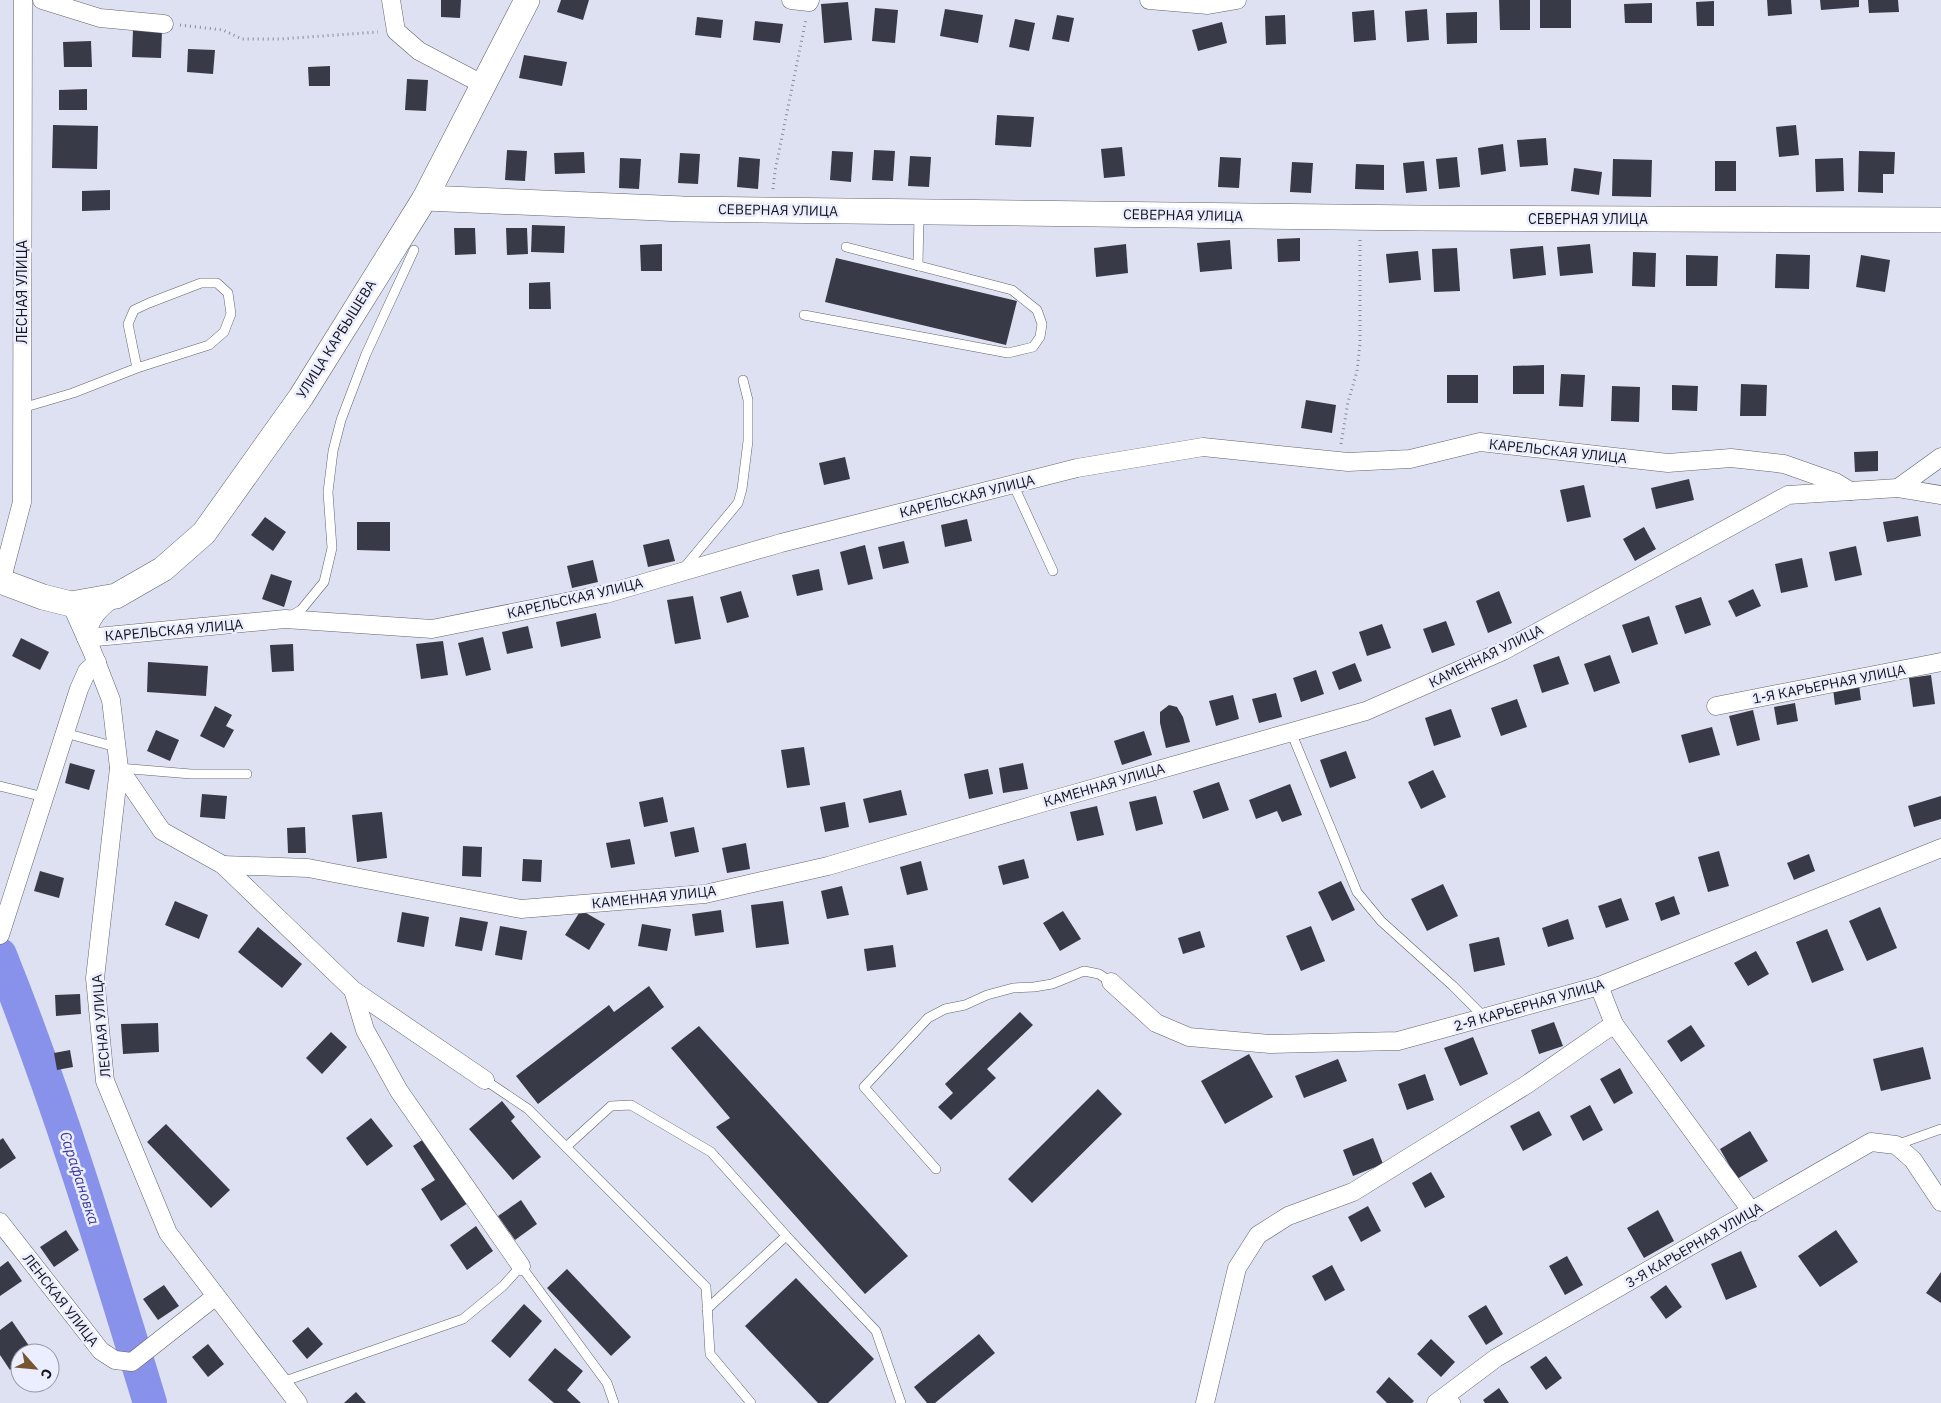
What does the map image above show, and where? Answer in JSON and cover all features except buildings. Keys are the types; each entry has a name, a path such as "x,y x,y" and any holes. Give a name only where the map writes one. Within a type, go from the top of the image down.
{"main road":[{"name":"УЛИЦА КАРБЫШЕВА","path":"71,604 116,596 163,569 204,533 301,397 425,198 527,0"},
{"name":"СЕВЕРНАЯ УЛИЦА","path":"425,198 683,209 1361,217 1941,220"},
{"path":"1,582 43,598 71,604"}],"street":[{"name":"ЛЕСНАЯ УЛИЦА","path":"1,582 22,502 23,0"},
{"path":"42,0 100,18 164,24"},
{"path":"391,0 396,31 419,51 484,85"},
{"path":"791,0 810,1"},
{"path":"1149,0 1208,5 1237,0"},
{"name":"КАРЕЛЬСКАЯ УЛИЦА","path":"86,638 285,619 432,629 606,594 781,543 1077,468 1203,447 1339,462 1410,459 1480,442 1668,463 1731,458 1784,464 1836,482 1850,491"},
{"path":"1898,488 1941,458"},
{"name":"КАМЕННАЯ УЛИЦА","path":"223,865 308,868 521,909 705,894 828,866 1047,801 1366,711 1503,651 1788,496 1898,488 1941,495"},
{"path":"86,638 87,629 94,616 101,607 116,596"},
{"name":"ЛЕСНАЯ УЛИЦА","path":"71,604 97,662 111,700 119,768 95,978 105,1081 168,1232 298,1403"},
{"path":"0,934 79,689 87,671 97,662"},
{"name":"1-Я КАРЬЕРНАЯ УЛИЦА","path":"1716,706 1941,662"},
{"path":"119,768 162,831 223,865 353,990 485,1080"},
{"name":"2-Я КАРЬЕРНАЯ УЛИЦА","path":"1111,982 1156,1023 1189,1037 1270,1044 1398,1041 1600,986 1941,848"},
{"path":"1600,986 1614,1024 1752,1212"},
{"path":"353,990 365,1030 399,1091 521,1266"},
{"path":"1205,1403 1237,1268 1258,1235 1288,1216 1354,1192 1526,1085 1614,1024"},
{"name":"3-Я КАРЬЕРНАЯ УЛИЦА","path":"1447,1399 1496,1358 1871,1142 1896,1144"},
{"path":"1896,1144 1913,1160 1941,1202"},
{"name":"ЛЕНСКАЯ УЛИЦА","path":"0,1222 101,1350 115,1360 136,1360 216,1296"}],"lane":[{"path":"918,266 919,212"},
{"path":"804,315 1008,353 1033,347 1040,338 1042,324 1037,310 1012,290 846,248"},
{"path":"285,619 301,610 324,582 332,548 328,492 333,451 341,420 366,354 414,250"},
{"path":"22,408 209,345 224,332 231,314 228,292 217,283 201,284 134,310 128,324 137,368"},
{"path":"679,573 738,503 742,489 748,440 748,400 744,380"},
{"path":"1013,484 1053,571"},
{"path":"1291,732 1357,892 1381,921 1453,986 1484,1018"},
{"path":"65,733 116,747"},
{"path":"119,768 191,774 247,774"},
{"path":"0,786 44,797"},
{"path":"936,1169 864,1087 928,1018 945,1009 965,1005 1013,988 1052,984 1084,971 1099,974 1111,982"},
{"path":"485,1080 528,1109 706,1288 710,1354 751,1403"},
{"path":"566,1147 611,1106 631,1105 711,1152 786,1236 876,1331 901,1403"},
{"path":"1896,1144 1941,1129"},
{"path":"707,1309 786,1236"},
{"path":"282,1382 463,1319 503,1286 521,1266 608,1383 614,1403"}],"path":[{"path":"771,210 775,171 810,1"},
{"path":"164,24 223,30 242,39 280,39 396,31"},
{"path":"1339,462 1342,431 1357,371 1360,344 1361,217"}],"waterway":[{"name":"Сарафановка","path":"0,955 61,1122 150,1403"}]}
